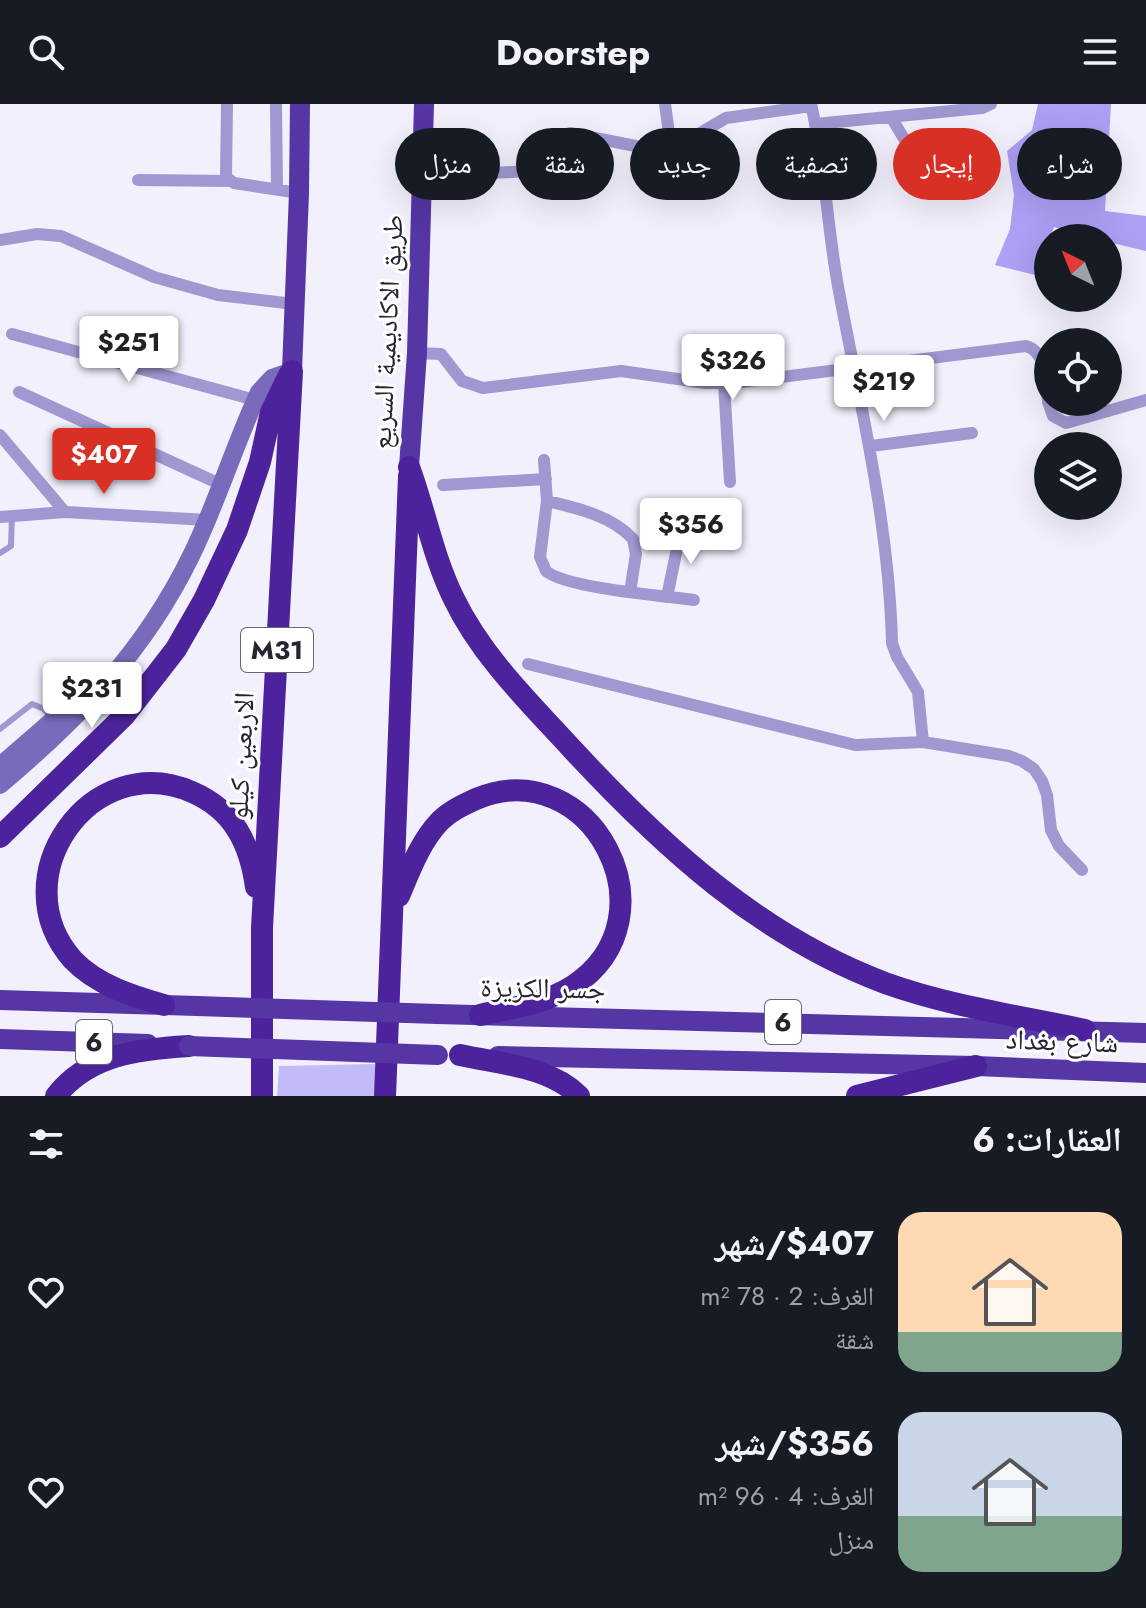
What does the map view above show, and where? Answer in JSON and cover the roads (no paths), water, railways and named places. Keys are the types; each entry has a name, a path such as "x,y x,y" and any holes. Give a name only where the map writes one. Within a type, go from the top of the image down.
{"highway":[{"path":"0,837 124,716 176,649 204,600 237,530 260,462 271,412 292,371 300,104"},
{"name":"طريق الاكاديمية السريع","path":"423,128 424,104"},
{"name":"طريق الاكاديمية السريع","path":"409,467 417,353 421,200"},
{"name":"الاربعين كيلو","path":"262,1096 262,928 292,371"},
{"path":"385,1096 409,467"},
{"path":"409,467 446,583 482,646 606,786 686,863 751,913 809,948 858,972 945,1001 1085,1030"},
{"path":"164,1005 122,993 87,972 72,959 59,941 49,917 47,868 53,850 68,824 91,802 119,788 159,783 182,787 217,806 239,829 246,843 253,865 262,928"},
{"path":"393,908 419,852 440,821 480,798 506,792 536,794 567,806 594,828 611,855 621,900 615,935 608,949 587,976 571,988 535,1002 480,1015"},
{"name":"جسر الكزيزة","path":"0,1000 1085,1030"},
{"name":"شارع بغداد","path":"1085,1030 1146,1033"},
{"name":"6","path":"0,1039 449,1055 976,1066"},
{"path":"56,1096 73,1078 112,1056 138,1050 189,1046"},
{"path":"449,1055 535,1071 554,1078 579,1096"},
{"path":"857,1096 976,1066"},
{"name":"شارع بغداد","path":"976,1066 1146,1073"}],"main road":[{"path":"0,785 94,698 127,661 181,575 208,520 255,400 272,378 292,371"},
{"path":"0,766 140,638"}],"street":[{"path":"227,104 224,172 230,181"},
{"path":"276,104 277,189"},
{"path":"665,104 668,128"},
{"path":"725,104 726,118"},
{"path":"815,124 982,108 991,104"},
{"path":"708,128 726,118 811,105 838,283 871,446 886,546 892,643 918,692 923,742"},
{"path":"891,117 898,128"},
{"path":"500,173 547,170 557,141 570,133 630,144"},
{"path":"138,180 230,181 299,193"},
{"path":"0,240 37,234 61,236 154,277 218,295 294,304"},
{"path":"12,334 255,400"},
{"path":"417,353 441,354 462,381 483,388 621,371 724,384 1026,346 1034,349"},
{"path":"724,384 730,482"},
{"path":"19,392 222,485"},
{"path":"1122,407 1146,400"},
{"path":"1053,416 1061,422 1071,423 1094,416"},
{"path":"871,446 972,433"},
{"path":"0,435 65,512"},
{"path":"544,460 547,501 540,557 546,571 559,579 694,600"},
{"path":"443,485 546,479"},
{"path":"547,501 574,507 610,522 633,539 636,554 630,592"},
{"path":"6,516 65,512 208,520"},
{"path":"667,597 681,529"},
{"path":"528,664 846,743 868,746 923,742 1009,756 1034,769 1042,781 1051,830 1059,846 1082,870"}],"lane":[{"path":"0,553 11,546 6,516"},
{"path":"0,729 32,704 44,709 53,720"}]}
